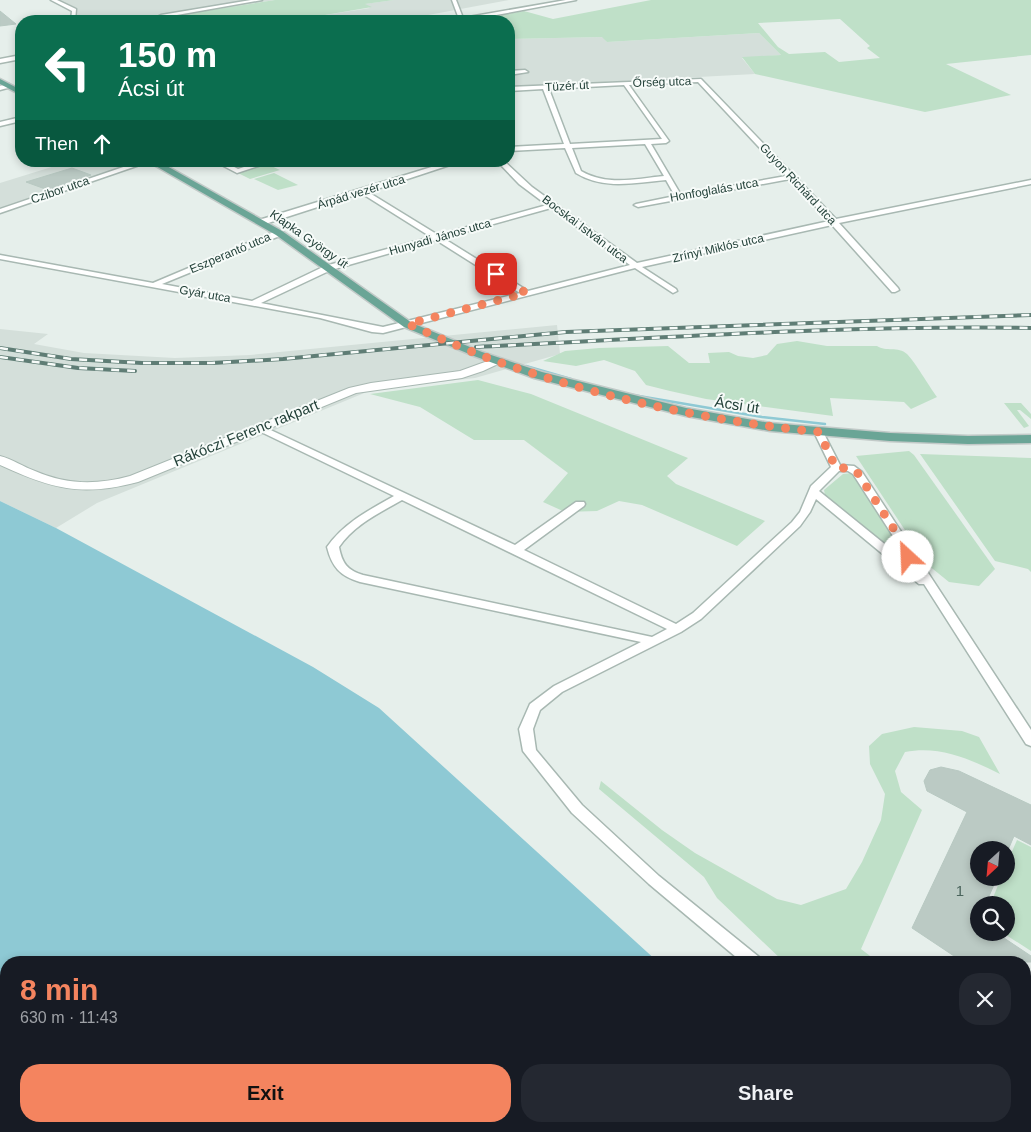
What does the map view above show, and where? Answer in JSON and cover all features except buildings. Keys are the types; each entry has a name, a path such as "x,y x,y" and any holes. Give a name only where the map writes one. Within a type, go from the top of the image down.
{"main road":[{"path":"0,80 15,89"},
{"name":"Klapka György út","path":"160,167 262,222 379,306 408,324 449,342"},
{"name":"Ácsi út","path":"449,342 496,361 569,384 686,412 760,425 819,432 938,440 1031,439"}],"street":[{"path":"53,0 74,10 74,15"},
{"path":"164,15 260,0"},
{"path":"454,0 458,15"},
{"path":"493,15 574,0"},
{"path":"0,61 15,58"},
{"path":"515,73 525,72"},
{"name":"Őrség utca","path":"625,83 699,80"},
{"name":"Guyon Richárd utca","path":"699,80 834,222 895,290"},
{"path":"515,149 666,141 625,83"},
{"name":"Tüzér út","path":"515,89 625,83"},
{"path":"0,88 9,86"},
{"path":"545,87 578,172 596,181 608,183 667,178"},
{"path":"0,124 15,120"},
{"path":"647,142 678,197"},
{"name":"Czibor utca","path":"0,211 131,167"},
{"path":"230,167 237,170 248,167"},
{"name":"Árpád vezér utca","path":"262,222 440,167"},
{"name":"Bocskai István utca","path":"505,167 509,172 635,266 673,291"},
{"name":"Honfoglalás utca","path":"638,205 791,176"},
{"name":"Zrínyi Miklós utca","path":"408,324 635,266 834,222 1031,182"},
{"path":"362,191 526,293"},
{"name":"Hunyadi János utca","path":"254,303 328,268 553,205"},
{"name":"Eszperantó utca","path":"154,285 279,233"},
{"name":"Gyár utca","path":"0,257 254,303 320,316 372,330 384,330 408,324"},
{"name":"Rákóczi Ferenc rakpart","path":"0,460 58,484 92,488 134,479 364,387 451,377 476,370 496,361"},
{"path":"260,428 677,629"},
{"path":"819,432 836,468"},
{"path":"746,956 654,880 577,809 530,751 526,729 535,707 558,689 677,629 697,616 796,524 815,488 836,468 850,468 857,472 1031,741"},
{"path":"814,492 930,587"},
{"path":"401,496 345,532 336,541 332,547 336,563 346,574 654,641"},
{"path":"516,550 580,504"},
{"path":"896,558 906,558 910,554"}],"shaded area":[{"path":"57,0 275,0 180,15 77,15 77,8"},
{"path":"394,0 509,0 428,15 325,15 370,8 364,4"},
{"path":"759,33 781,55 742,58 755,74 515,87 515,39 603,37 607,42"},
{"path":"52,167 123,167 0,209 0,183"},
{"path":"557,325 560,354 475,378 374,389 97,503 56,528 0,501 0,329 48,334 34,344 84,353 175,358 250,355"}],"green space":[{"path":"275,0 394,0 365,4 372,7 325,15 180,15"},
{"path":"651,0 1031,0 1031,55 946,64 1011,95 925,112 755,74 742,57 781,55 759,33 607,42 602,37 515,39 515,15 500,15 524,11 553,19","holes":["840,19 870,46 867,48 880,58 839,62 825,52 789,54 778,47 758,23"]},
{"path":"257,167 274,167 280,170 250,179 238,173"},
{"path":"274,173 298,185 278,190 254,179"},
{"path":"797,341 827,346 877,346 903,352 914,363 937,397 911,409 904,402 830,398 833,416 706,399 670,391 646,385 635,371 604,360 576,366 543,361 565,351 668,346 689,363 710,363 708,353 729,352 738,356 753,358 767,355 777,344"},
{"path":"478,380 531,394 688,458 667,476 676,484 765,521 737,546 642,505 619,501 597,511 565,512 543,502 568,473 524,440 474,440 420,407 370,394"},
{"path":"1004,403 1021,403 1031,414 1031,419 1020,410 1017,410 1029,426 1024,428"},
{"path":"909,451 914,455 995,569 979,586 949,582 928,565 856,456"},
{"path":"920,454 1031,458 1031,572 1028,569 995,561"},
{"path":"843,474 855,474 907,555 900,557 825,495 824,490"},
{"path":"914,727 962,731 979,737 1000,774 977,763 942,752 918,750 905,752 895,771 901,792 922,810 861,949 870,956 778,956 717,898 704,877 599,789 601,781 662,830 695,853 777,899 801,905 846,889 862,862 881,820 885,794 870,764 869,746 882,734"},
{"path":"1017,840 1031,847 1031,951 1015,941 1015,896 994,896 998,886 1015,886 1015,845"}],"water":[{"path":"0,501 56,528 313,667 379,708 651,956 0,956"}],"waterway":[{"path":"526,366 571,379"},
{"path":"633,395 762,417 825,424"}],"railway":[{"path":"0,348 71,359 142,363 212,363 283,359 566,332 1031,315"},
{"path":"476,347 823,330 1031,328"},
{"path":"0,357 78,368 135,371"}],"route":[{"path":"496,274 526,293 408,324 496,361 569,384 722,419 819,432 836,468 850,468 857,472 910,554 908,557"}]}
